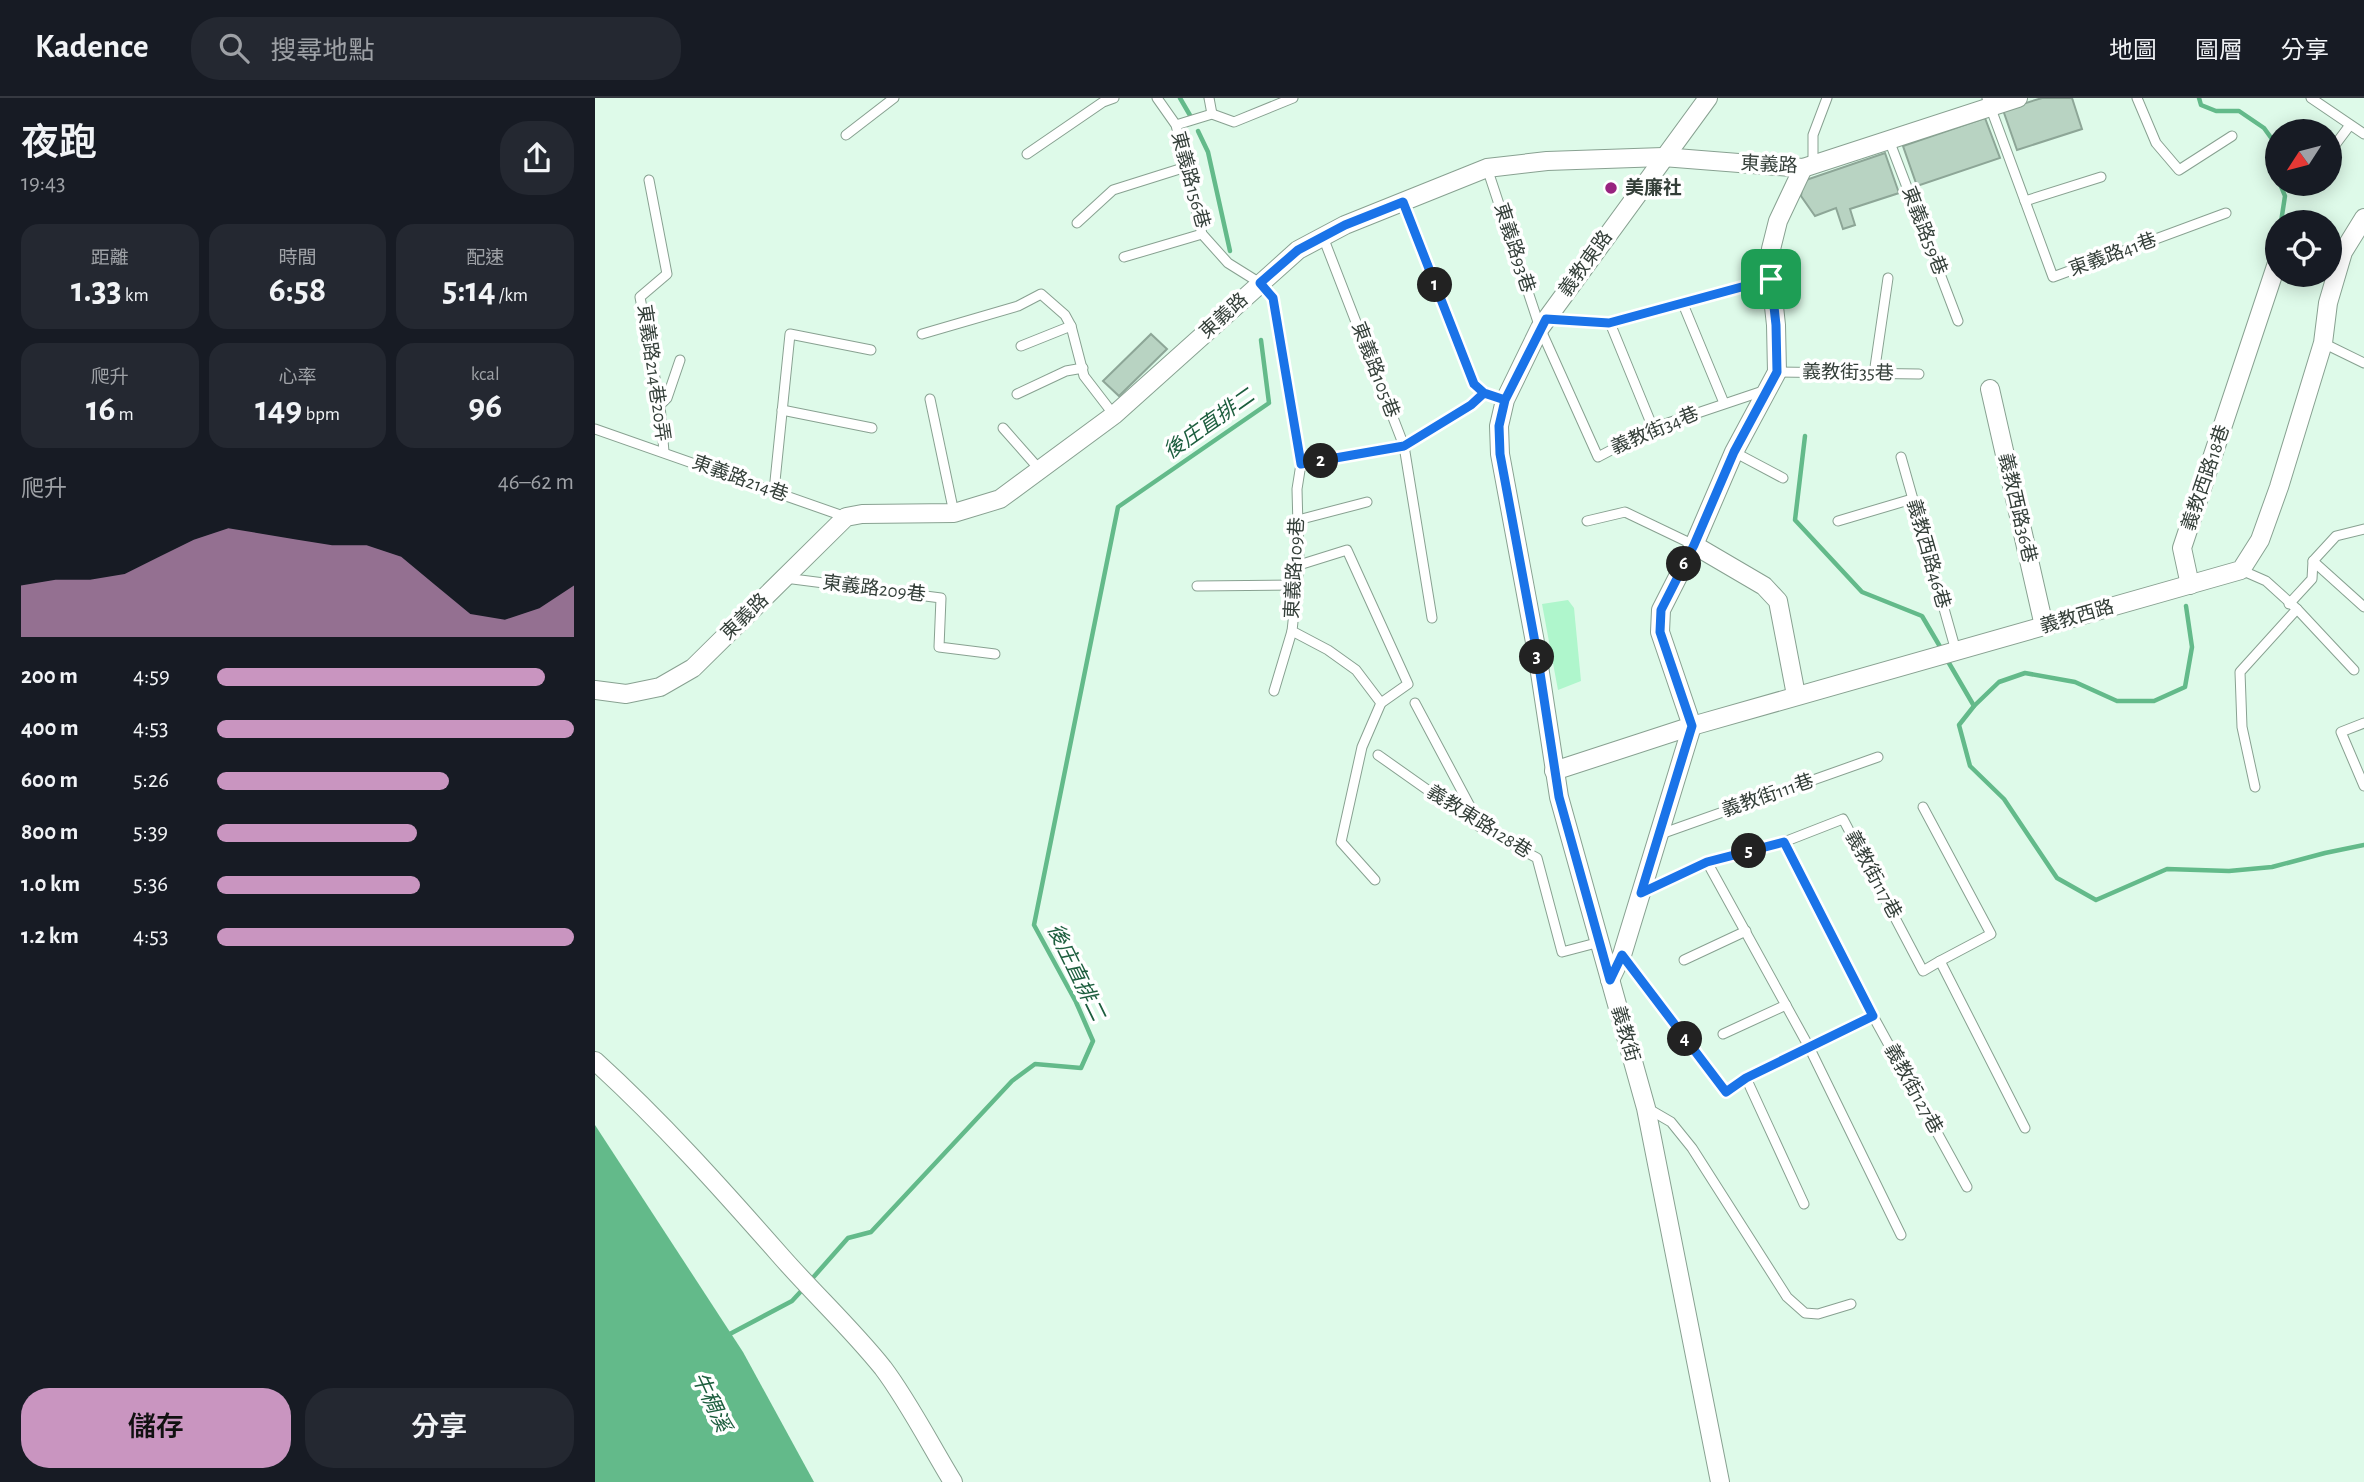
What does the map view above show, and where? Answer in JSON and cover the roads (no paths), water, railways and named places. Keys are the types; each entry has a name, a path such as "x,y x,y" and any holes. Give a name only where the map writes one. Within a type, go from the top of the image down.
{"street":[{"name":"義教東路","path":"1610,980 1559,797 1537,653 1500,454 1499,426 1505,400 1543,323 1708,98"},
{"name":"東義路","path":"595,690 626,694 660,687 693,668 846,517 862,514 954,513 1000,499 1114,415 1298,250 1345,225 1487,168 1547,160 1663,157 1808,167 1988,103 2018,98"},
{"path":"1692,726 1660,632 1661,610 1694,545 1734,452 1777,372 1771,249 1778,220 1808,167"},
{"path":"2241,570 2260,540 2279,486 2323,343 2328,303 2343,252 2364,218"},
{"name":"義教西路18巷","path":"2190,585 2182,548 2269,287"},
{"name":"義教西路36巷","path":"1990,389 2044,626"},
{"path":"1694,545 1764,586 1777,601 1796,695"},
{"name":"義教西路","path":"1554,771 1796,695 2241,570"},
{"name":"義教街","path":"1692,726 1622,955 1610,980 1646,1108 1720,1482"},
{"path":"595,1060 737,1205 856,1335 885,1371 953,1482"}],"lane":[{"path":"846,135 894,98"},
{"path":"1027,154 1103,102 1114,98"},
{"name":"東義路156巷","path":"1157,98 1176,125 1202,234 1228,263 1260,283"},
{"path":"1209,98 1212,114"},
{"path":"1176,125 1212,114 1234,122 1293,98"},
{"path":"1808,167 1813,135 1827,98"},
{"path":"2137,98 2156,143 2179,170 2232,136"},
{"path":"2311,98 2364,134"},
{"name":"東義路41巷","path":"1988,103 2053,277 2226,213"},
{"path":"2342,136 2350,125"},
{"name":"東義路59巷","path":"1889,140 1958,321"},
{"path":"1077,223 1113,190 1186,167"},
{"name":"東義路93巷","path":"1487,168 1543,323"},
{"path":"2025,201 2101,177"},
{"name":"東義路214巷20弄","path":"649,180 667,274 640,297 660,405 664,452"},
{"path":"1403,202 1474,384 1484,393 1505,400"},
{"path":"1124,257 1202,234"},
{"name":"東義路105巷","path":"1301,464 1404,446 1323,237"},
{"path":"1874,374 1888,278"},
{"path":"1543,323 1609,323 1771,279"},
{"name":"東義路109巷","path":"1260,283 1273,298 1301,464 1297,489 1299,565 1291,631 1328,650 1356,670 1381,703"},
{"path":"922,334 1018,306 1041,294 1065,316 1071,326 1084,376 1114,415"},
{"path":"1683,304 1724,403"},
{"name":"義教街34巷","path":"1543,323 1598,457 1653,428 1767,390"},
{"path":"1609,323 1653,428"},
{"path":"1021,346 1071,326"},
{"path":"774,491 790,334 871,350"},
{"path":"2323,343 2364,363"},
{"path":"660,405 667,398 680,360"},
{"path":"1017,394 1066,371 1083,368"},
{"name":"義教街35巷","path":"1777,372 1919,374"},
{"path":"1432,618 1404,446 1471,405 1484,393"},
{"path":"930,399 954,513"},
{"path":"782,410 872,428"},
{"path":"1003,428 1040,470"},
{"name":"東義路214巷","path":"595,429 846,517"},
{"path":"1734,452 1783,478"},
{"name":"義教西路46巷","path":"1901,457 1956,651"},
{"path":"1839,521 1912,499"},
{"path":"1298,520 1367,502"},
{"path":"1587,521 1625,512 1694,545"},
{"path":"2255,787 2242,727 2240,672 2312,579 2313,561 2336,536 2364,529"},
{"path":"1299,565 1347,550 1408,684 1381,703 1361,747 1341,842 1375,880"},
{"path":"2313,561 2364,607"},
{"path":"2241,570 2266,581 2354,670"},
{"name":"東義路209巷","path":"785,578 941,598 939,647 995,654"},
{"path":"1197,586 1297,585"},
{"path":"1274,691 1291,631"},
{"path":"1415,703 1480,827"},
{"path":"2364,723 2341,732 2364,786"},
{"name":"義教東路128巷","path":"1378,755 1480,827 1537,858 1562,952 1600,942"},
{"name":"義教街111巷","path":"1657,835 1878,757"},
{"path":"1923,807 1991,934 1940,961 2025,1128"},
{"name":"義教街117巷","path":"1641,893 1707,862 1784,842 1843,819 1923,971 1940,961"},
{"path":"1622,955 1726,1092 1746,1078 1873,1016 1784,842"},
{"path":"1707,862 1809,1047 1901,1235"},
{"path":"1684,960 1746,930"},
{"path":"1723,1034 1786,1005"},
{"name":"義教街127巷","path":"1873,1016 1967,1187"},
{"path":"1746,1078 1804,1204"},
{"path":"1646,1108 1671,1122 1692,1148 1787,1297 1805,1313 1818,1314 1851,1304"}],"water":[{"name":"牛稠溪","path":"595,1125 743,1352 814,1482 595,1482"}],"waterway":[{"name":"後庄直排二","path":"1180,98 1191,117"},
{"path":"2199,98 2201,105 2216,111 2239,111 2265,129"},
{"name":"後庄直排二","path":"1198,131 1208,152 1230,251"},
{"path":"2283,210 2285,196"},
{"name":"後庄直排二","path":"810,1281 848,1238 871,1232 1012,1081 1035,1064 1081,1068 1093,1041 1076,1002 1034,925 1118,507 1269,403 1261,340"},
{"path":"1805,436 1795,520 1862,592 1922,616 1942,650"},
{"path":"2186,606 2192,647 2185,687 2154,701 2117,701 2075,682 2025,673 1999,682 1959,725 1970,766 2004,799 2057,878 2096,900 2167,869 2229,871 2272,867 2364,845"},
{"path":"1946,658 1974,706"},
{"name":"後庄直排二","path":"726,1336 792,1301 804,1288"}],"place":[{"name":"美廉社","path":"1611,188"}]}
